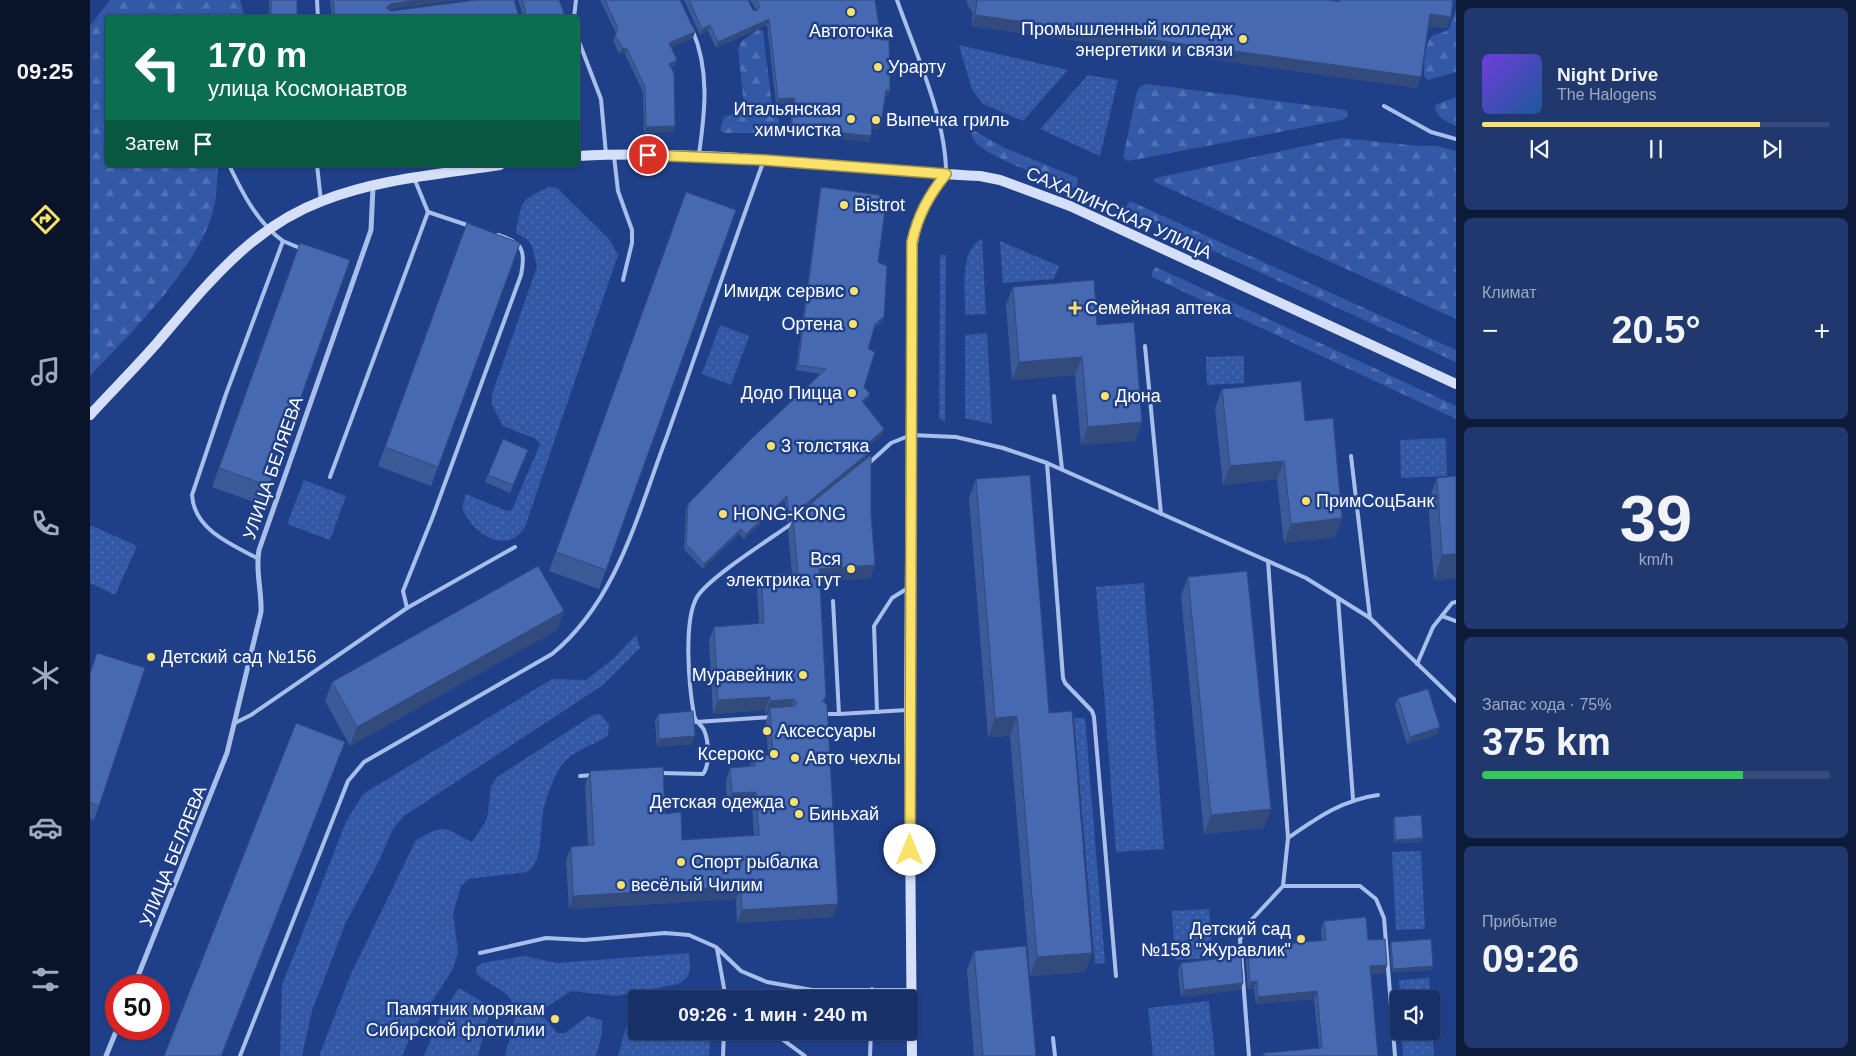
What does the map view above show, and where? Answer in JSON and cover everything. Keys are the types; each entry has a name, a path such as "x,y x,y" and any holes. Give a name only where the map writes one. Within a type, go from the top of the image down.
{"main road":[{"name":"САХАЛИНСКАЯ УЛИЦА","path":"580,156 610,154 764,160 1000,180 1070,206 1456,384"},
{"path":"90,415 202,290 238,253 266,229 321,201 414,178 487,167"},
{"path":"912,990 909,710 912,242 916,226 928,197 946,174"},
{"path":"912,1040 912,1056"}],"street":[{"name":"УЛИЦА БЕЛЯЕВА","path":"138,975 228,753 261,612 262,595 257,558 371,230 373,187"},
{"path":"106,1056 113,1040"}],"lane":[{"path":"317,0 318,15"},
{"path":"574,15 576,0"},
{"path":"897,0 933,104 946,151 946,174"},
{"path":"691,26 701,52 706,95 698,157"},
{"path":"580,44 600,99 618,191 632,230 632,243 623,280"},
{"path":"1384,106 1431,132 1456,139"},
{"path":"240,1056 348,781 364,762 552,654 568,642 585,622 610,584 671,424 764,160"},
{"path":"230,167 241,189 266,229 283,241 304,250"},
{"path":"317,167 321,201"},
{"path":"330,478 428,212 414,178"},
{"path":"428,212 472,226"},
{"path":"407,608 403,591 433,516 521,275 524,258 520,246 508,238 490,232"},
{"path":"257,558 228,542 199,520 193,508 192,495 226,394 283,241"},
{"path":"1145,346 1161,514"},
{"path":"1054,396 1062,469"},
{"path":"863,468 891,443 911,435 956,438 1003,448 1047,463 1306,578 1370,618 1456,701"},
{"path":"1351,456 1370,618"},
{"path":"1047,463 1063,678 1065,683 1092,711 1094,717 1116,976"},
{"path":"655,773 703,774 707,768 705,732 694,717 689,624 697,598 719,576 797,520"},
{"path":"235,724 407,608 515,547"},
{"path":"1249,1056 1240,940 1244,928 1283,886 1288,838 1268,561"},
{"path":"877,712 874,626 892,598 910,587"},
{"path":"1338,598 1353,800"},
{"path":"833,600 839,714"},
{"path":"1417,664 1433,627 1452,603 1456,602"},
{"path":"1442,616 1456,621"},
{"path":"821,714 909,710"},
{"path":"696,722 780,716"},
{"path":"580,776 596,775"},
{"path":"1288,838 1325,813 1353,800 1378,795"},
{"path":"1283,886 1360,886 1376,899 1384,918 1394,1056"},
{"path":"480,953 546,938 584,940 664,934 689,935 716,947 741,971 767,982 812,990 912,990"},
{"path":"716,947 724,990"},
{"path":"1053,1038 1055,1056"},
{"path":"723,1056 724,1040"},
{"path":"783,1040 805,1056"},
{"path":"870,1056 871,1040"}],"green space":[{"path":"110,0 240,0 244,15 105,15 105,167 218,167 216,199 213,212 202,239 190,260 141,322 90,376 90,26"},
{"path":"1456,9 1456,72 1428,80 1424,76 1424,72 1428,42 1434,35 1449,29"},
{"path":"759,29 763,31 773,115 779,119 779,130 774,133 724,133 720,130 724,117 742,111 744,106 738,49 742,41"},
{"path":"959,45 1068,70 1023,121 983,104 972,90"},
{"path":"1088,75 1118,80 1100,156 1040,129"},
{"path":"1147,84 1346,110 1348,112 1347,117 1342,120 1128,161 1123,158 1137,91 1141,86"},
{"path":"1456,97 1456,126 1439,116 1435,105"},
{"path":"971,129 1005,148 1078,178 1077,186 1074,188 1036,174 992,154 974,140"},
{"path":"1342,138 1419,146 1437,146 1456,151 1456,319 1153,181 1156,178"},
{"path":"549,187 557,188 609,239 618,255 525,526 515,537 506,541 497,540 479,531 466,516 462,507 466,494 507,511 512,510 540,444 536,439 503,426 492,405 492,394 537,267 532,246 528,240 516,233 519,214 523,203 527,199"},
{"path":"1130,201 1456,350 1456,362 1126,211 1125,208"},
{"path":"982,239 986,314 965,315 964,284 966,262 974,245"},
{"path":"1000,241 1059,266 1054,279 1003,283"},
{"path":"940,255 946,255 945,422 939,418"},
{"path":"1156,267 1456,406 1456,419 1152,277 1152,272"},
{"path":"720,325 749,336 731,385 702,374"},
{"path":"987,333 992,424 965,418 965,335"},
{"path":"1244,356 1244,383 1207,385 1206,357"},
{"path":"1446,438 1447,476 1401,478 1400,440"},
{"path":"304,480 346,496 330,540 287,524"},
{"path":"90,525 137,546 115,595 90,583"},
{"path":"1144,583 1164,849 1116,852 1096,587"},
{"path":"636,635 640,648 603,685 404,816 393,829 378,863 346,922 312,1011 302,1056 280,1056 282,985 346,822 363,794 552,679 586,680 614,658"},
{"path":"600,714 609,724 608,736 569,757 558,771 544,807 539,852 533,867 527,872 468,879 461,886 453,914 458,952 453,969 415,1027 402,1056 319,1056 350,976 416,840 433,831 444,829 472,842 487,819 491,786 497,777 593,715"},
{"path":"1074,718 1085,718 1105,963 1095,964"},
{"path":"1421,851 1425,929 1396,930 1392,852"},
{"path":"1209,909 1213,958 1175,960 1172,911"},
{"path":"689,953 690,971 686,978 678,984 647,990 628,990 628,994 616,996 571,991 545,1008 543,1016 557,1033 565,1033 588,1016 602,1020 602,1034 596,1056 505,1056 514,1021 513,1004 502,991 476,973 477,967 482,963 524,956 557,963"},
{"path":"1429,978 1430,990 1400,990 1399,980"},
{"path":"459,988 491,1007 478,1056 424,1056 442,1013"},
{"path":"1209,1001 1215,1056 1153,1056 1148,1008"},
{"path":"628,1025 628,1040 710,1040 709,1056 618,1056"},
{"path":"1402,1040 1433,1040 1434,1056 1403,1056"}],"building":[{"path":"271,0 297,0 297,15 271,15"},
{"path":"333,0 418,0 390,4 386,8 391,11 476,0 514,0 518,14 520,15 335,15"},
{"path":"522,0 559,0 565,15 524,15 526,12"},
{"path":"605,0 680,0 695,32 669,43 677,60 669,64 674,73 675,126 646,127 645,87 627,49 622,48 615,35 618,29"},
{"path":"689,0 748,0 753,10 757,11 760,6 756,0 875,0 881,40 889,40 890,90 886,90 881,124 872,122 871,136 791,127 795,98 778,99 769,19 718,42 710,25 702,29"},
{"name":"Промышленный колледж энергетики и связи","path":"976,0 1328,0 1340,2 1340,0 1453,0 1451,17 1430,14 1421,77 975,15"},
{"path":"821,187 879,195 886,203 878,262 887,266 884,317 875,324 868,349 875,352 864,387 870,394 862,401 884,429 867,444 867,454 789,518 787,496 746,534 741,529 704,564 686,544 688,504 751,439 826,369 798,365"},
{"path":"686,192 736,210 606,570 556,552"},
{"path":"467,223 520,243 438,467 385,447"},
{"path":"300,243 350,260 269,486 219,468"},
{"path":"1094,280 1097,325 1134,322 1142,422 1088,427 1082,357 1019,362 1013,287"},
{"path":"1301,381 1305,421 1333,418 1342,518 1291,524 1284,461 1230,466 1222,389"},
{"path":"503,439 528,450 513,485 488,475"},
{"path":"871,455 871,515 875,565 819,569 826,697 822,701 827,705 838,904 742,910 741,886 573,896 571,847 594,845 590,771 663,767 665,814 681,812 682,840 759,835 756,792 732,793 730,768 755,766 754,756 773,755 770,708 795,706 797,702 794,699 770,701 770,697 718,700 714,627 764,623 761,575 798,573 793,518"},
{"path":"1030,475 1049,713 1072,711 1092,953 1037,957 1017,716 995,718 976,479"},
{"path":"1456,476 1456,554 1442,555 1437,478"},
{"path":"538,566 564,611 357,727 332,682"},
{"path":"1247,571 1271,809 1211,815 1188,577"},
{"path":"97,653 145,668 99,806 90,803 90,674"},
{"path":"1428,689 1440,727 1410,737 1398,698"},
{"path":"693,711 695,736 659,739 658,714"},
{"path":"296,723 345,742 221,1056 164,1056"},
{"path":"1421,815 1423,838 1396,840 1394,817"},
{"path":"1366,917 1368,940 1385,939 1387,965 1370,966 1378,1056 1264,1056 1264,1053 1322,1048 1317,991 1258,997 1257,981 1250,982 1248,955 1254,954 1254,947 1326,940 1324,921"},
{"path":"1431,939 1433,966 1393,969 1391,942"},
{"path":"1026,946 1036,1056 983,1056 974,951"},
{"path":"1241,956 1243,983 1184,990 1181,963"}],"place":[{"name":"Автоточка","path":"851,12"},
{"name":"Промышленный колледж энергетики и связи","path":"1243,39"},
{"name":"Урарту","path":"878,67"},
{"name":"Итальянская химчистка","path":"851,119"},
{"name":"Выпечка гриль","path":"876,120"},
{"name":"Bistrot","path":"844,205"},
{"name":"Имидж сервис","path":"854,291"},
{"name":"Семейная аптека","path":"1075,308"},
{"name":"Ортена","path":"853,324"},
{"name":"Додо Пицца","path":"852,393"},
{"name":"Дюна","path":"1105,396"},
{"name":"3 толстяка","path":"771,446"},
{"name":"ПримСоцБанк","path":"1306,501"},
{"name":"HONG-KONG","path":"723,514"},
{"name":"Вся электрика тут","path":"851,569"},
{"name":"Детский сад №156","path":"151,657"},
{"name":"Муравейник","path":"803,675"},
{"name":"Аксессуары","path":"767,731"},
{"name":"Ксерокс","path":"774,754"},
{"name":"Авто чехлы","path":"795,758"},
{"name":"Детская одежда","path":"794,802"},
{"name":"Биньхай","path":"799,814"},
{"name":"Спорт рыбалка","path":"681,862"},
{"name":"весёлый Чилим","path":"621,885"},
{"name":"Детский сад №158 \"Журавлик\"","path":"1301,939"},
{"name":"Памятник морякам Сибирской флотилии","path":"555,1019"}],"route":[{"path":"648,155 764,160 946,174 928,197 916,226 912,242 910,850"}]}
